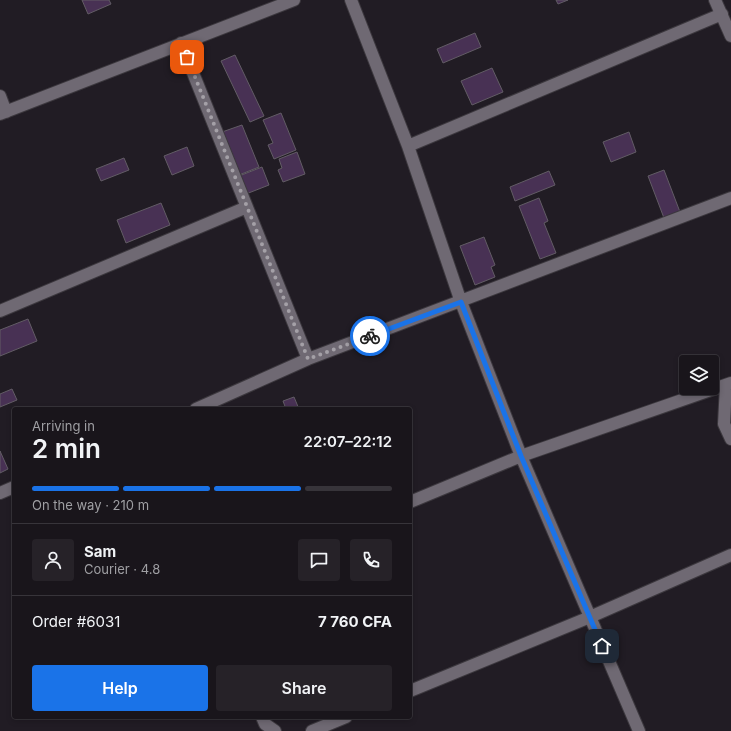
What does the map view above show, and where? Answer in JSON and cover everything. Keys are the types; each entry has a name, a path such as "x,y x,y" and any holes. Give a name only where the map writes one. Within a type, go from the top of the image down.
{"street":[{"path":"0,96 3,113 294,0"},
{"path":"351,0 408,146 461,302 521,456 638,731"},
{"path":"715,0 726,19 731,36"},
{"path":"408,146 726,19"},
{"path":"181,43 308,359"},
{"path":"200,407 308,359 731,198"},
{"path":"0,311 246,207"},
{"path":"412,501 521,456 728,384 724,424 731,439"},
{"path":"0,493 12,488"},
{"path":"412,690 590,617 731,555"},
{"path":"263,719 265,724 275,731"},
{"path":"312,731 341,719"}],"building":[{"path":"82,0 109,0 111,4 88,14"},
{"path":"556,0 568,0 558,4"},
{"path":"475,33 481,47 443,63 437,49"},
{"path":"235,55 264,116 250,122 221,61"},
{"path":"492,68 503,92 472,105 461,81"},
{"path":"281,113 296,150 274,159 268,145 273,143 263,120"},
{"path":"242,125 259,167 239,175 222,132"},
{"path":"629,132 636,152 611,162 603,142"},
{"path":"187,147 194,166 172,175 164,156"},
{"path":"297,152 305,174 283,182 278,170 282,168 279,159"},
{"path":"124,158 129,170 101,181 96,169"},
{"path":"262,167 269,185 246,194 239,176"},
{"path":"664,170 680,212 664,218 648,176"},
{"path":"549,171 555,185 515,201 510,187"},
{"path":"539,198 548,221 544,223 556,253 540,259 519,206"},
{"path":"161,203 170,225 126,243 117,220"},
{"path":"484,237 495,265 491,267 495,277 475,285 460,246"},
{"path":"28,319 37,341 0,356 0,330"},
{"path":"12,389 17,400 0,407 0,394"},
{"path":"294,397 298,407 285,407 283,401"},
{"path":"0,451 8,469 0,473"}],"way so far":[{"path":"187,57 308,359 370,336"}],"route":[{"path":"370,336 461,302 521,456 602,646"}]}
